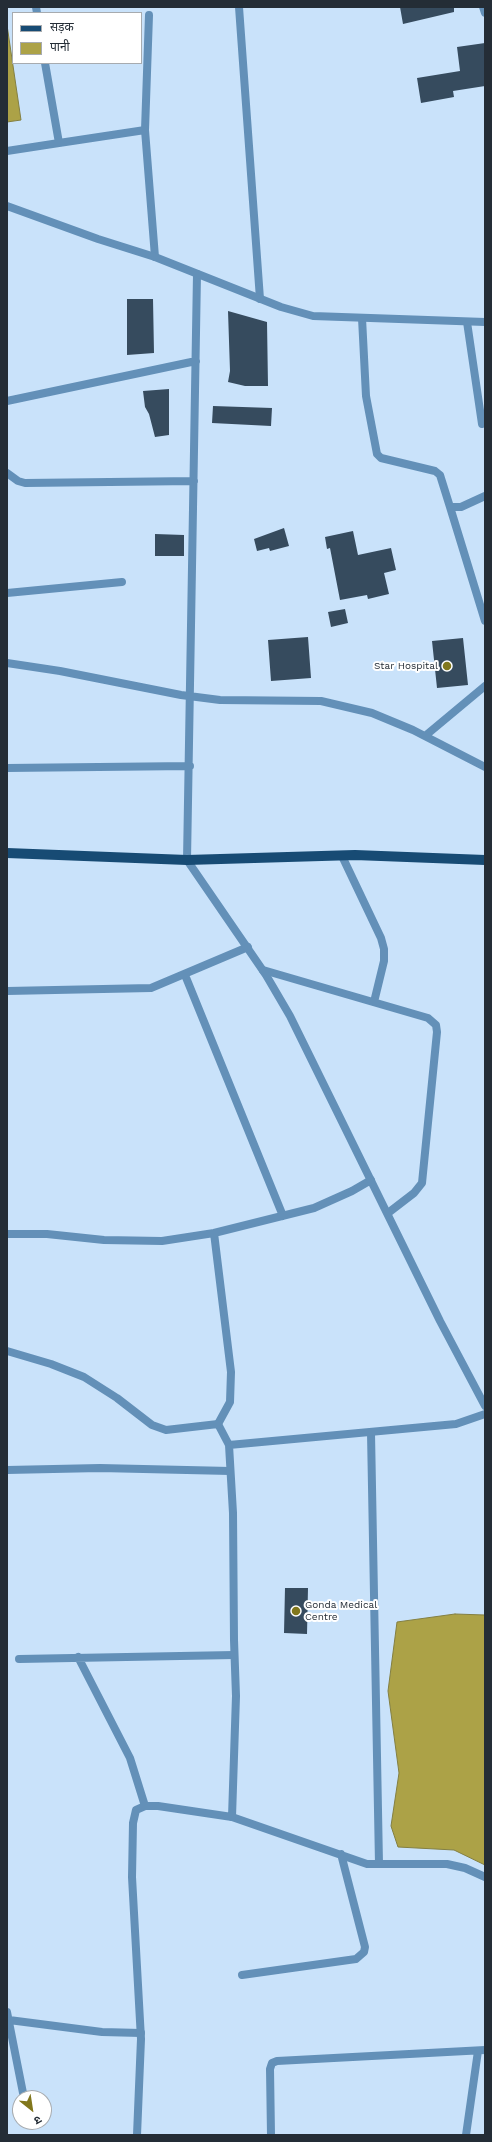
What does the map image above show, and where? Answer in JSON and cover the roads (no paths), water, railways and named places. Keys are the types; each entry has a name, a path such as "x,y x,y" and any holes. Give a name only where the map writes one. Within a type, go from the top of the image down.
{"main road":[{"path":"7,852 187,860 342,856 485,860"}],"street":[{"path":"239,7 260,299"},
{"path":"483,7 485,13"},
{"path":"148,15 145,130 155,257"},
{"path":"46,64 59,143"},
{"path":"7,151 145,130"},
{"path":"7,206 98,240 155,257 260,299 313,316 485,322"},
{"path":"197,274 190,766 187,860 248,947 290,1016 372,1180 440,1322 485,1406"},
{"path":"362,318 366,396 377,454 381,458 435,471 440,475 485,622"},
{"path":"467,322 482,424"},
{"path":"7,401 196,361"},
{"path":"7,473 18,481 25,483 194,481"},
{"path":"450,507 461,507 485,496"},
{"path":"7,593 122,582"},
{"path":"7,663 220,700 322,701 372,713 424,736 485,767"},
{"path":"424,736 485,686"},
{"path":"7,768 190,766"},
{"path":"342,856 384,949 384,961 374,1002"},
{"path":"7,991 151,988 185,975 248,947"},
{"path":"263,970 428,1018 436,1025 437,1032 422,1183 414,1193 388,1213"},
{"path":"185,975 283,1216"},
{"path":"7,1234 47,1234 104,1240 162,1241 214,1233 314,1208 352,1191 372,1180"},
{"path":"214,1233 231,1372 230,1402 218,1424"},
{"path":"7,1351 51,1364 84,1377 117,1398 152,1425 166,1430 218,1424"},
{"path":"229,1445 456,1424 485,1414"},
{"path":"218,1424 229,1445 233,1513 234,1655 236,1696 232,1817"},
{"path":"371,1433 379,1864"},
{"path":"7,1470 100,1468 230,1471"},
{"path":"19,1659 234,1655"},
{"path":"78,1657 130,1758 145,1806"},
{"path":"137,2135 140,2033 135,1951 132,1854 132,1823 136,1810 145,1806 232,1817 367,1864 447,1864 465,1868 485,1878"},
{"path":"242,1975 356,1959 364,1952 365,1947 341,1854"},
{"path":"22,2090 8,2016 102,2032 140,2033"},
{"path":"271,2135 270,2069 272,2063 276,2060 482,2051 466,2135"}],"water":[{"path":"7,25 21,120 7,122"},
{"path":"455,1614 485,1615 485,1865 454,1850 398,1847 391,1826 399,1773 388,1691 397,1622"}],"place":[{"name":"Star Hospital","path":"447,666"},
{"name":"Gonda Medical Centre","path":"296,1611"}]}
